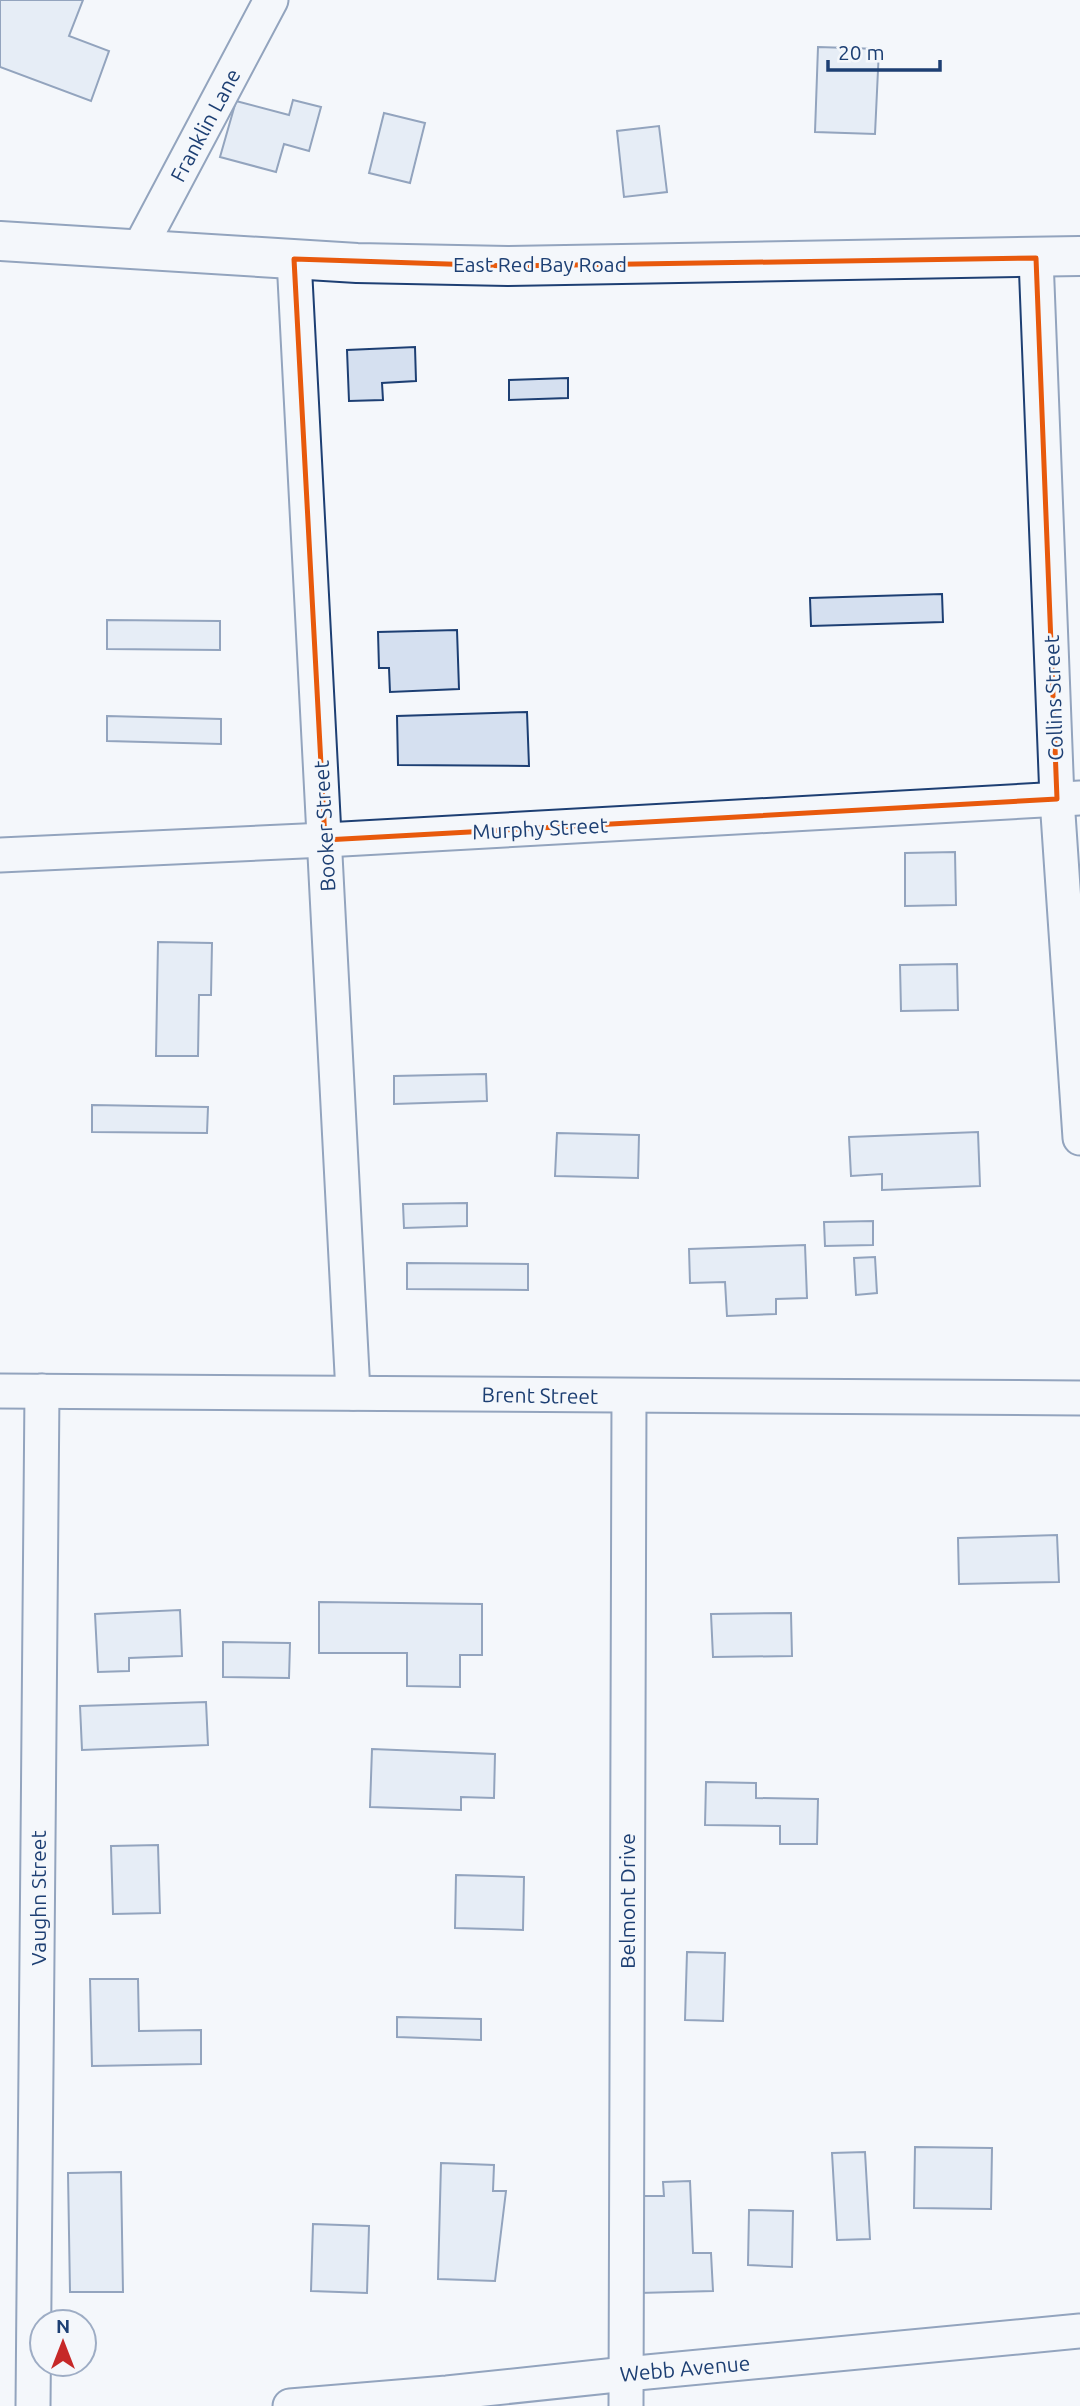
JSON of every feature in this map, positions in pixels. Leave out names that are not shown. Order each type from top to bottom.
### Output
[{"type":"street","name":"Franklin Lane","points":[[138,251],[271,0]]},
{"type":"street","name":"East Red Bay Road","points":[[0,241],[295,260],[508,266],[1080,256]]},
{"type":"street","name":"Collins Street","points":[[1036,258],[1068,799],[1080,1138]]},
{"type":"street","name":"Booker Street","points":[[295,260],[353,1393]]},
{"type":"street","name":"Murphy Street","points":[[0,855],[1068,799]]},
{"type":"street","name":"Brent Street","points":[[0,1391],[1080,1398]]},
{"type":"street","name":"Vaughn Street","points":[[33,2406],[42,1391]]},
{"type":"street","name":"Belmont Drive","points":[[626,2390],[629,1396]]},
{"type":"street","name":"Webb Avenue","points":[[290,2406],[447,2393],[626,2390],[1080,2331]]},
{"type":"highlighted area","points":[[1036,258],[1057,799],[325,840],[294,259],[508,266]]},
{"type":"building","points":[[0,0],[83,0],[69,36],[109,51],[91,101],[0,67]]},
{"type":"building","points":[[818,47],[879,49],[875,134],[815,132]]},
{"type":"building","points":[[293,100],[321,107],[309,151],[284,144],[276,172],[220,157],[236,101],[289,115]]},
{"type":"building","points":[[384,113],[425,123],[410,183],[369,173]]},
{"type":"building","points":[[659,126],[667,192],[624,197],[617,131]]},
{"type":"building","points":[[415,347],[416,381],[382,383],[383,400],[349,401],[347,350]]},
{"type":"building","points":[[568,378],[568,398],[509,400],[509,380]]},
{"type":"building","points":[[942,594],[943,622],[811,626],[810,598]]},
{"type":"building","points":[[107,620],[220,621],[220,650],[107,649]]},
{"type":"building","points":[[457,630],[459,689],[390,692],[389,668],[379,668],[378,632]]},
{"type":"building","points":[[527,712],[529,766],[398,765],[397,716]]},
{"type":"building","points":[[107,716],[221,719],[221,744],[107,741]]},
{"type":"building","points":[[955,852],[956,905],[905,906],[905,853]]},
{"type":"building","points":[[158,942],[212,943],[211,995],[199,995],[198,1056],[156,1056]]},
{"type":"building","points":[[957,964],[958,1010],[901,1011],[900,965]]},
{"type":"building","points":[[486,1074],[487,1101],[394,1104],[394,1076]]},
{"type":"building","points":[[92,1105],[208,1107],[207,1133],[92,1132]]},
{"type":"building","points":[[978,1132],[980,1186],[882,1190],[882,1174],[851,1176],[849,1137]]},
{"type":"building","points":[[557,1133],[639,1135],[638,1178],[555,1176]]},
{"type":"building","points":[[467,1203],[467,1226],[404,1228],[403,1204]]},
{"type":"building","points":[[873,1221],[873,1245],[825,1246],[824,1222]]},
{"type":"building","points":[[805,1245],[807,1298],[776,1299],[776,1314],[727,1316],[725,1282],[690,1283],[689,1249]]},
{"type":"building","points":[[875,1257],[877,1293],[856,1295],[854,1258]]},
{"type":"building","points":[[407,1263],[528,1264],[528,1290],[407,1289]]},
{"type":"building","points":[[1057,1535],[1059,1582],[959,1584],[958,1538]]},
{"type":"building","points":[[319,1602],[482,1604],[482,1655],[460,1655],[460,1687],[407,1686],[407,1653],[319,1653]]},
{"type":"building","points":[[180,1610],[182,1656],[129,1658],[129,1671],[98,1672],[95,1614]]},
{"type":"building","points":[[791,1613],[792,1656],[713,1657],[711,1614]]},
{"type":"building","points":[[223,1642],[290,1643],[289,1678],[223,1677]]},
{"type":"building","points":[[206,1702],[208,1745],[82,1750],[80,1706]]},
{"type":"building","points":[[372,1749],[495,1754],[494,1798],[461,1797],[461,1810],[370,1807]]},
{"type":"building","points":[[706,1782],[756,1783],[756,1798],[818,1799],[817,1844],[780,1844],[780,1826],[705,1825]]},
{"type":"building","points":[[158,1845],[160,1913],[113,1914],[111,1846]]},
{"type":"building","points":[[456,1875],[524,1877],[523,1930],[455,1928]]},
{"type":"building","points":[[687,1952],[725,1953],[723,2021],[685,2020]]},
{"type":"building","points":[[90,1979],[138,1979],[139,2031],[201,2030],[201,2064],[92,2066]]},
{"type":"building","points":[[397,2017],[481,2019],[481,2040],[397,2037]]},
{"type":"building","points":[[915,2147],[992,2148],[991,2209],[914,2208]]},
{"type":"building","points":[[865,2152],[870,2239],[837,2240],[832,2153]]},
{"type":"building","points":[[441,2163],[494,2165],[493,2191],[506,2191],[495,2281],[438,2279]]},
{"type":"building","points":[[121,2172],[123,2292],[70,2292],[68,2173]]},
{"type":"building","points":[[690,2181],[693,2253],[711,2253],[713,2291],[639,2293],[636,2196],[664,2196],[663,2182]]},
{"type":"building","points":[[749,2210],[793,2211],[792,2267],[748,2265]]},
{"type":"building","points":[[313,2224],[369,2226],[367,2293],[311,2291]]}]
